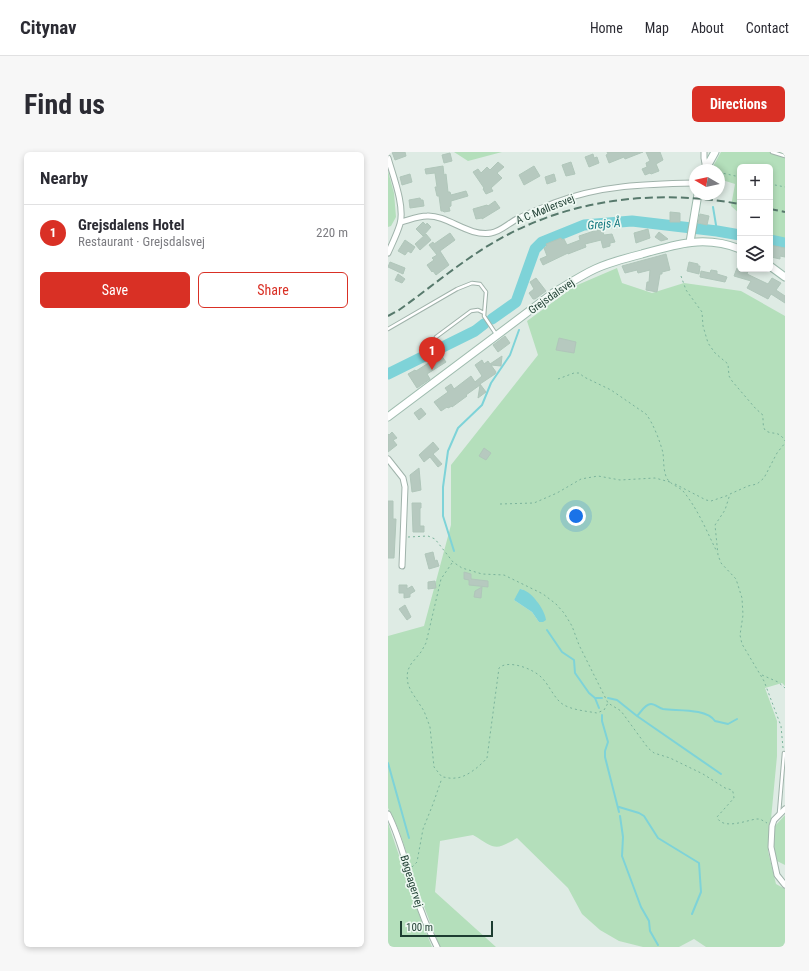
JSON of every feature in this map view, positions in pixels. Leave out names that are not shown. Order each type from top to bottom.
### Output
[{"type":"street","points":[[704,152],[705,164]]},
{"type":"street","points":[[708,164],[715,152]]},
{"type":"street","points":[[388,158],[400,203],[400,222],[388,253]]},
{"type":"street","name":"A C Møllersvej","points":[[400,222],[428,215],[440,218],[472,231],[485,234],[493,233],[516,219],[545,207],[591,192],[628,185],[689,184]]},
{"type":"street","points":[[690,242],[697,200]]},
{"type":"street","name":"Grejsdalsvej","points":[[388,417],[553,293],[596,268],[675,244],[704,241],[721,243],[737,248]]},
{"type":"street","points":[[773,268],[785,277]]},
{"type":"street","points":[[388,459],[403,478],[404,482],[404,537],[402,566]]},
{"type":"street","points":[[785,809],[774,820],[772,826],[771,847],[777,875],[785,885]]},
{"type":"street","name":"Bøgeagervej","points":[[388,814],[409,870],[422,913],[437,947]]},
{"type":"lane","points":[[772,152],[785,156]]},
{"type":"lane","points":[[388,329],[457,289],[472,283],[480,284],[486,292],[484,316],[497,335]]},
{"type":"lane","points":[[436,337],[471,311],[478,310],[484,313]]},
{"type":"lane","points":[[779,816],[784,753]]},
{"type":"path","points":[[725,174],[737,176]]},
{"type":"path","points":[[773,185],[785,187]]},
{"type":"path","points":[[681,276],[686,290],[702,312],[703,326],[708,342],[715,353],[728,364],[729,376],[732,381],[762,414],[764,429],[766,431],[777,432],[785,440]]},
{"type":"path","points":[[558,379],[579,372],[584,377],[611,390],[646,414],[650,419],[662,452],[668,480],[682,490],[689,500],[702,521],[721,563],[736,580],[742,598],[743,615],[740,635],[742,644],[761,675],[781,726],[784,753]]},
{"type":"path","points":[[500,504],[534,503],[557,493],[581,479],[598,476],[620,480],[655,478],[672,483],[711,501],[748,486],[757,484],[764,478],[777,453],[785,443]]},
{"type":"path","points":[[718,555],[715,525],[725,510],[730,494]]},
{"type":"path","points":[[404,537],[428,536],[435,539],[453,562],[462,568],[482,574],[504,575],[543,594],[556,604],[572,626],[579,645],[608,703],[621,711],[651,752],[670,758],[703,774],[725,788],[732,790],[734,798],[717,817],[723,823],[728,824],[760,819],[772,826]]},
{"type":"path","points":[[453,562],[442,579],[426,643],[411,664],[407,676],[411,691],[424,711],[430,727],[434,767],[442,777],[462,777],[482,764],[487,758],[499,668],[502,665],[508,664],[518,666],[538,674],[560,702],[566,706],[597,713],[604,710],[608,703]]},
{"type":"path","points":[[761,675],[778,682],[785,688]]},
{"type":"path","points":[[409,870],[417,862],[423,829],[434,804],[442,777]]},
{"type":"green space","points":[[454,152],[502,152],[468,161]]},
{"type":"green space","points":[[721,152],[785,152],[785,240],[773,238],[773,164],[737,164],[737,211],[731,206],[735,184],[725,181],[725,164],[714,164]]},
{"type":"green space","points":[[388,171],[394,193],[396,217],[391,226],[388,227]]},
{"type":"green space","points":[[617,268],[622,283],[652,293],[684,283],[741,291],[785,316],[785,686],[782,683],[765,688],[777,721],[777,756],[768,851],[776,884],[785,889],[785,947],[706,947],[694,939],[679,947],[643,947],[619,941],[600,930],[582,914],[568,888],[517,838],[504,845],[495,847],[473,835],[440,841],[435,892],[496,947],[440,947],[422,902],[399,832],[388,808],[388,636],[424,626],[451,525],[451,465],[538,355],[527,321],[575,286]],"holes":[[[522,589],[539,622],[532,612],[514,600]]]},
{"type":"green space","points":[[785,815],[785,865],[775,860],[774,845],[775,826]]},
{"type":"green space","points":[[388,823],[421,920],[432,947],[388,947]]},
{"type":"water","points":[[520,589],[529,593],[537,601],[546,620],[539,622],[532,612],[514,600]]},
{"type":"building","points":[[392,152],[405,152],[406,156],[395,160]]},
{"type":"building","points":[[607,152],[643,152],[609,163],[606,155],[608,154]]},
{"type":"building","points":[[646,152],[660,152],[663,160],[656,164],[659,171],[645,175],[642,169],[647,167],[646,163],[650,161]]},
{"type":"building","points":[[450,153],[452,161],[444,163],[442,155]]},
{"type":"building","points":[[593,154],[594,158],[597,157],[599,163],[589,167],[585,157]]},
{"type":"building","points":[[498,162],[504,167],[497,173],[502,178],[491,188],[493,191],[486,194],[483,189],[484,188],[473,172],[478,169],[481,173],[487,167],[490,170]]},
{"type":"building","points":[[571,162],[575,174],[566,176],[562,165]]},
{"type":"building","points":[[443,166],[444,175],[446,174],[448,192],[450,192],[451,195],[466,191],[468,196],[451,201],[451,206],[449,207],[450,211],[444,212],[441,211],[439,196],[437,196],[435,187],[437,187],[435,173],[426,174],[425,169]]},
{"type":"building","points":[[534,166],[540,176],[524,185],[519,175]]},
{"type":"building","points":[[410,174],[412,182],[402,185],[400,177]]},
{"type":"building","points":[[554,174],[556,181],[547,184],[545,177]]},
{"type":"building","points":[[420,198],[423,200],[424,206],[410,208],[409,200]]},
{"type":"building","points":[[495,201],[500,208],[482,219],[476,219],[473,209],[488,206]]},
{"type":"building","points":[[670,212],[680,213],[680,222],[670,222]]},
{"type":"building","points":[[700,214],[709,216],[707,225],[698,223]]},
{"type":"building","points":[[423,222],[426,225],[427,223],[431,227],[423,236],[416,229]]},
{"type":"building","points":[[648,229],[650,238],[636,243],[634,233]]},
{"type":"building","points":[[597,230],[602,230],[604,235],[612,234],[615,242],[610,243],[610,246],[603,248],[601,240],[585,244],[586,247],[568,253],[543,265],[540,259],[547,256],[544,248],[547,246],[546,244],[561,238],[562,240],[564,239],[567,245],[580,240],[579,236]]},
{"type":"building","points":[[659,232],[668,239],[661,241],[655,237]]},
{"type":"building","points":[[450,233],[455,240],[440,251],[449,265],[436,275],[427,265],[434,260],[432,258],[437,255],[429,245],[433,242],[434,244]]},
{"type":"building","points":[[426,234],[431,240],[420,250],[415,244]]},
{"type":"building","points":[[405,240],[415,247],[411,253],[408,251],[405,255],[398,251]]},
{"type":"building","points":[[773,246],[785,248],[785,257],[780,256],[780,259],[773,257]]},
{"type":"building","points":[[666,254],[670,270],[660,274],[657,292],[646,290],[647,282],[649,282],[650,270],[638,273],[637,270],[625,273],[622,266]]},
{"type":"building","points":[[390,262],[405,268],[403,274],[388,267]]},
{"type":"building","points":[[689,262],[700,266],[699,274],[687,271]]},
{"type":"building","points":[[737,268],[737,272],[748,272],[747,274],[768,284],[772,278],[781,283],[776,290],[785,296],[785,303],[771,294],[768,299],[747,288],[751,281],[734,276]]},
{"type":"building","points":[[711,270],[717,271],[717,274],[727,277],[725,282],[700,277],[701,271],[710,273]]},
{"type":"building","points":[[398,274],[405,279],[402,283],[395,280]]},
{"type":"building","points":[[536,278],[546,291],[533,299],[529,293],[534,289],[530,282]]},
{"type":"building","points":[[505,336],[510,343],[498,352],[493,345]]},
{"type":"building","points":[[559,338],[576,342],[574,353],[556,350]]},
{"type":"building","points":[[441,355],[446,362],[427,374],[430,379],[417,388],[408,374],[415,370],[416,371]]},
{"type":"building","points":[[502,356],[501,366],[491,365],[496,372],[495,374],[480,384],[486,392],[478,398],[480,385],[452,407],[447,407],[441,411],[434,402],[448,392],[445,388],[451,384],[454,389],[471,376],[475,382],[482,376],[475,365],[482,360],[484,364],[488,361],[490,364]]},
{"type":"building","points":[[421,408],[426,414],[419,420],[414,413]]},
{"type":"building","points":[[392,432],[397,438],[393,440],[397,445],[388,452],[388,434],[389,435]]},
{"type":"building","points":[[433,442],[439,449],[433,454],[442,464],[438,467],[430,457],[424,462],[419,455]]},
{"type":"building","points":[[484,448],[491,453],[486,460],[479,456]]},
{"type":"building","points":[[419,468],[421,490],[412,492],[410,475]]},
{"type":"building","points":[[388,501],[393,501],[393,519],[396,519],[394,558],[388,558]]},
{"type":"building","points":[[412,503],[421,503],[420,526],[424,526],[424,532],[413,532]]},
{"type":"building","points":[[433,552],[435,561],[437,560],[439,566],[429,569],[425,554]]},
{"type":"building","points":[[464,572],[471,574],[471,579],[488,581],[488,587],[469,585],[469,580],[464,579]]},
{"type":"building","points":[[435,581],[436,588],[428,589],[428,582]]},
{"type":"building","points":[[399,585],[407,585],[407,589],[412,586],[415,591],[410,594],[410,597],[404,598],[404,593],[399,593]]},
{"type":"building","points":[[482,587],[481,598],[474,597],[475,591]]},
{"type":"building","points":[[405,605],[411,617],[407,620],[399,609]]},
{"type":"waterway","points":[[713,207],[717,231]]},
{"type":"waterway","name":"Grejs Å","points":[[492,319],[516,302],[535,249],[542,242],[584,225],[632,221],[737,234]]},
{"type":"waterway","name":"Grejs Å","points":[[773,241],[785,243]]},
{"type":"waterway","name":"Grejs Å","points":[[388,374],[475,331],[484,324]]},
{"type":"waterway","points":[[454,551],[443,516],[443,487],[448,451],[458,428],[482,405],[491,383],[510,355],[519,330]]},
{"type":"waterway","points":[[547,630],[562,652],[574,660],[575,673],[589,693],[595,698],[599,708]]},
{"type":"waterway","points":[[596,698],[602,698]]},
{"type":"waterway","points":[[608,698],[617,700],[637,716],[645,707],[651,704],[663,709],[698,712],[711,717],[715,721],[728,724],[737,719]]},
{"type":"waterway","points":[[602,715],[602,721],[608,742],[605,757],[619,812]]},
{"type":"waterway","points":[[637,716],[721,774]]},
{"type":"waterway","points":[[388,763],[409,838]]},
{"type":"waterway","points":[[619,807],[644,816],[658,838],[699,863],[701,892],[692,914]]},
{"type":"waterway","points":[[620,816],[623,837],[622,856],[641,907],[649,921],[650,931],[658,945]]},
{"type":"railway","points":[[388,316],[399,310],[481,250],[509,234],[564,212],[622,200],[651,198],[681,198],[737,204]]},
{"type":"railway","points":[[773,210],[785,212]]},
{"type":"place","name":"Grejsdalens Hotel","points":[[432,370]]}]
